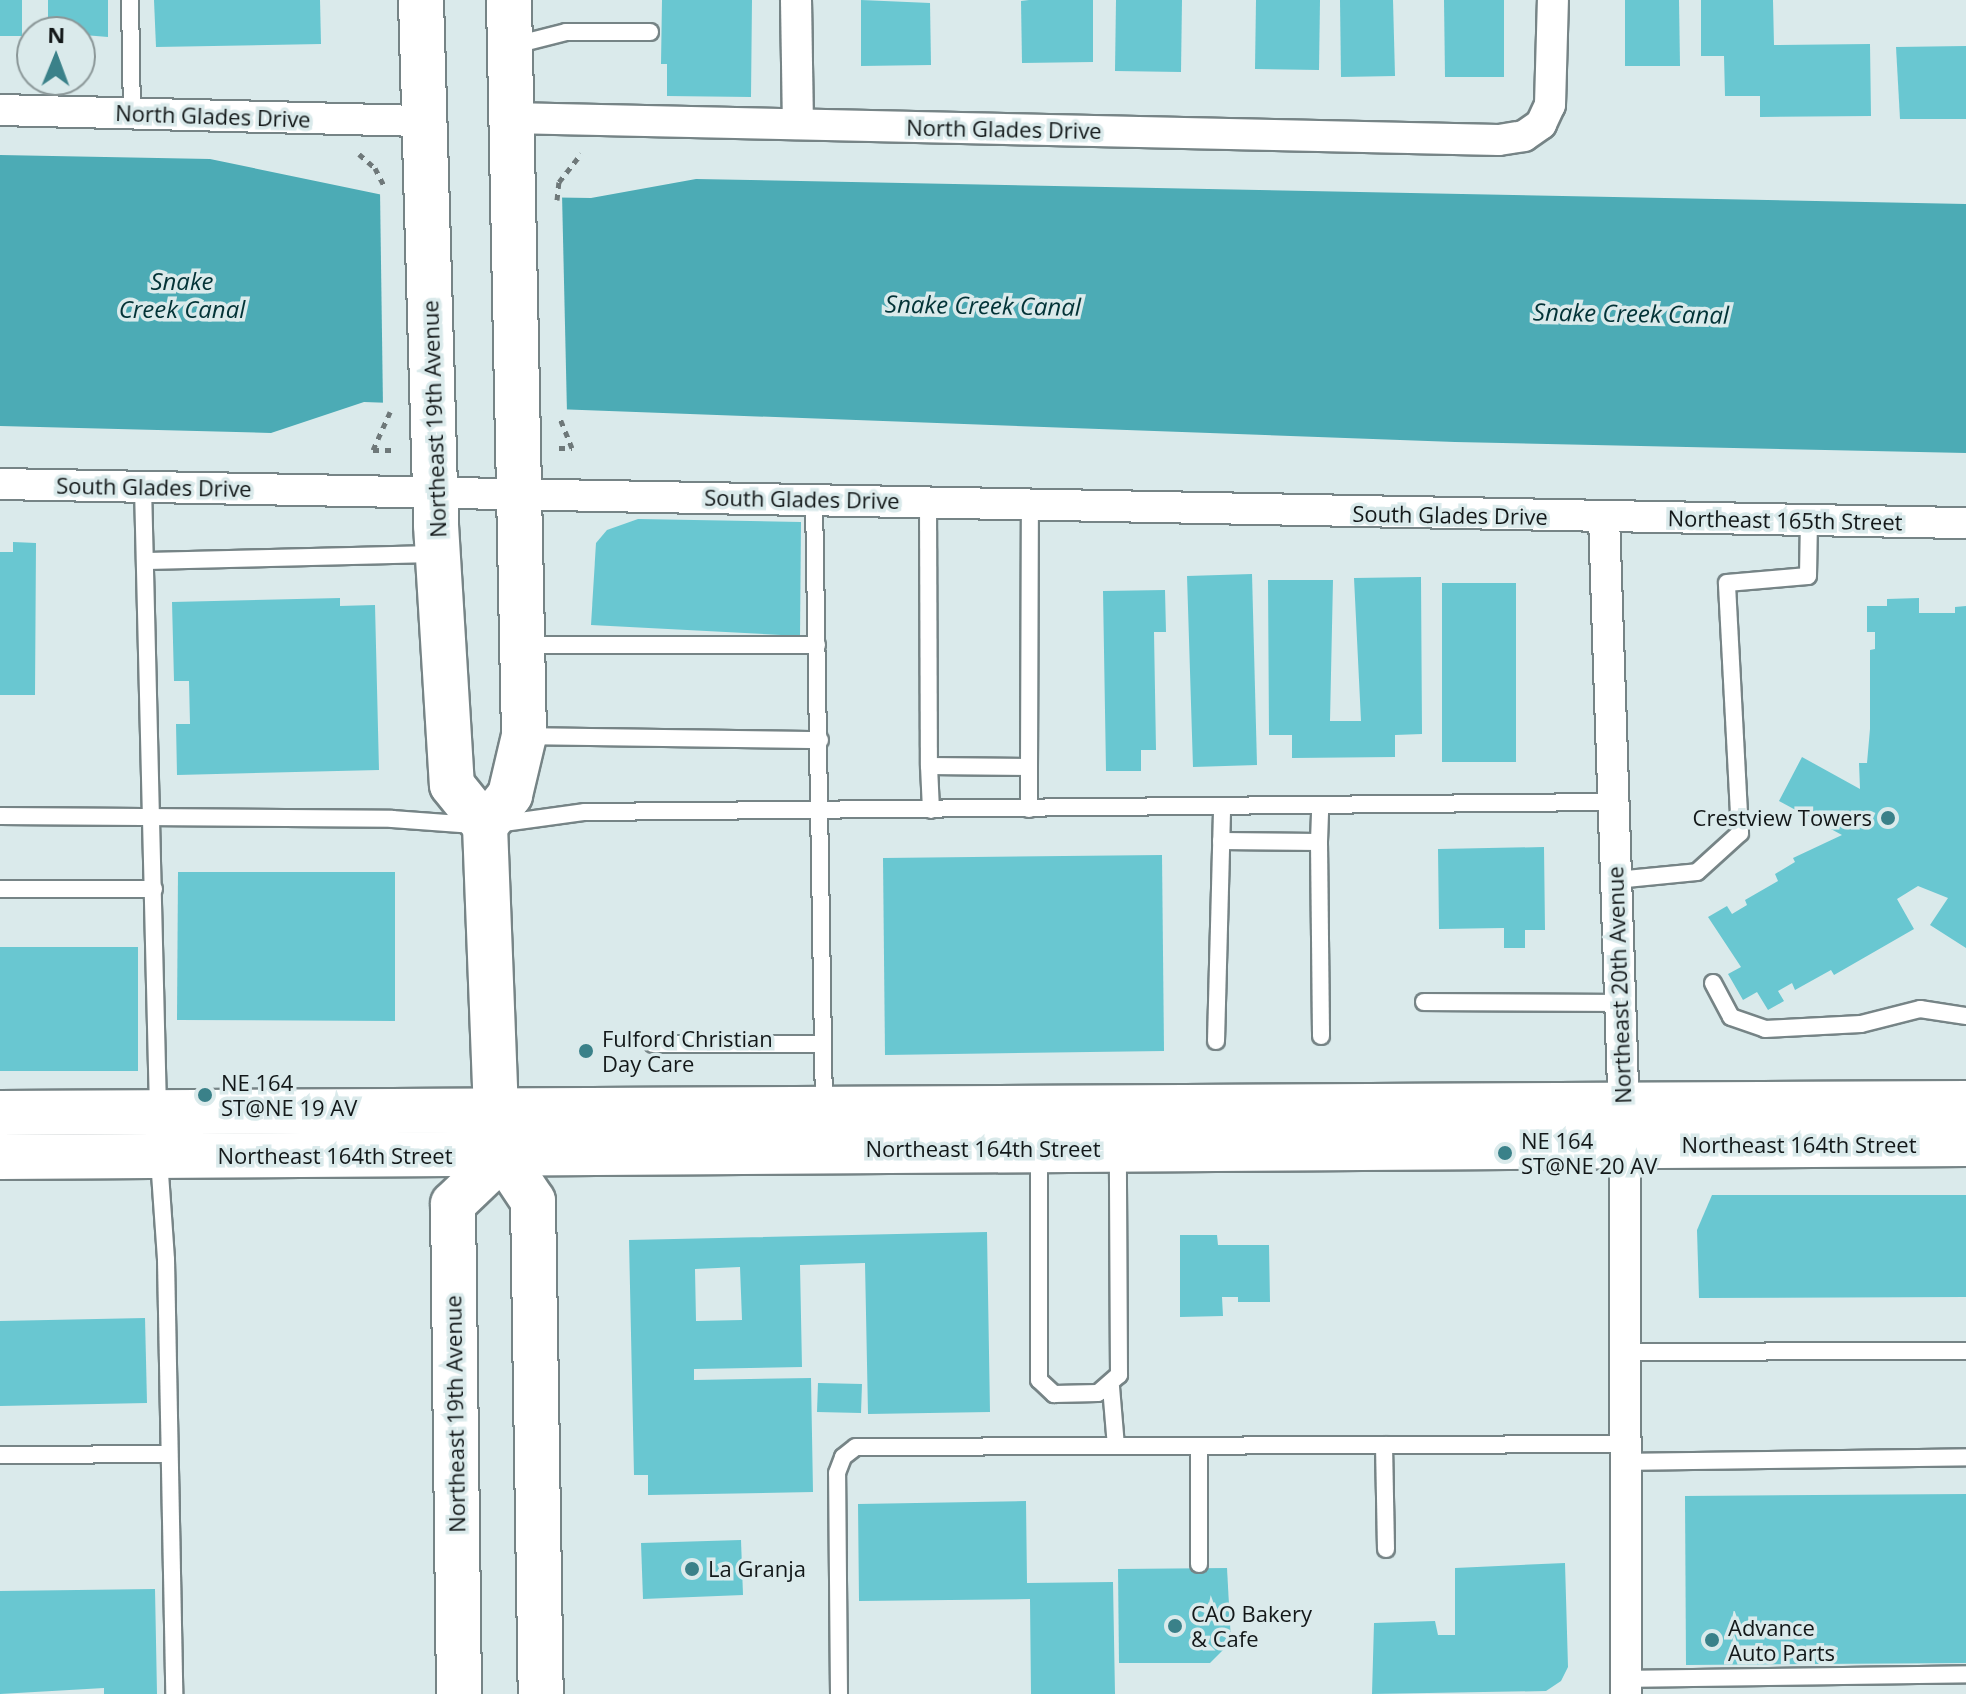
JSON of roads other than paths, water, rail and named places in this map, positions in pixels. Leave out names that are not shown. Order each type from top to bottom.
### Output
[{"type":"street","name":"Northeast 19th Avenue","points":[[421,0],[435,493],[452,785],[485,826]]},
{"type":"street","points":[[509,0],[512,190],[538,415],[519,494],[524,736],[510,795],[485,826],[496,1109],[503,1156],[533,1201],[541,1694]]},
{"type":"street","points":[[796,0],[798,124]]},
{"type":"street","name":"North Glades Drive","points":[[510,118],[1499,140],[1533,130],[1550,105],[1553,0]]},
{"type":"street","name":"North Glades Drive","points":[[0,110],[426,121]]},
{"type":"street","name":"South Glades Drive","points":[[0,484],[1604,517]]},
{"type":"street","name":"Northeast 165th Street","points":[[1604,517],[1966,523]]},
{"type":"street","name":"Northeast 20th Avenue","points":[[1604,517],[1624,1127],[1626,1687]]},
{"type":"street","name":"Northeast 164th Street","points":[[0,1157],[503,1156],[1118,1148],[1624,1127],[1966,1103]]},
{"type":"street","points":[[824,1108],[824,1151]]},
{"type":"street","name":"Northeast 164th Street","points":[[0,1113],[824,1108],[1624,1127],[1966,1144]]},
{"type":"street","name":"Northeast 19th Avenue","points":[[459,1694],[453,1204],[503,1156]]},
{"type":"lane","points":[[130,0],[132,114]]},
{"type":"lane","points":[[510,46],[566,32],[650,32]]},
{"type":"lane","points":[[143,487],[159,1113]]},
{"type":"lane","points":[[814,499],[824,1108]]},
{"type":"lane","points":[[928,502],[931,810]]},
{"type":"lane","points":[[1029,809],[1030,504]]},
{"type":"lane","points":[[1616,880],[1697,872],[1740,833],[1727,583],[1808,576],[1809,519]]},
{"type":"lane","points":[[145,561],[438,554]]},
{"type":"lane","points":[[522,645],[817,645]]},
{"type":"lane","points":[[524,736],[820,740]]},
{"type":"lane","points":[[929,766],[1029,767]]},
{"type":"lane","points":[[0,816],[152,815],[485,826],[585,812],[1614,802]]},
{"type":"lane","points":[[1320,806],[1321,1036]]},
{"type":"lane","points":[[1216,1041],[1222,807]]},
{"type":"lane","points":[[1221,841],[1319,842]]},
{"type":"lane","points":[[0,889],[154,889]]},
{"type":"lane","points":[[1713,983],[1731,1017],[1765,1029],[1861,1024],[1920,1009],[1966,1016]]},
{"type":"lane","points":[[1424,1002],[1620,1003]]},
{"type":"lane","points":[[653,1044],[823,1044]]},
{"type":"lane","points":[[1039,1149],[1039,1380],[1054,1394],[1098,1393],[1111,1387],[1119,1375],[1118,1148]]},
{"type":"lane","points":[[159,1158],[174,1694]]},
{"type":"lane","points":[[1626,1352],[1966,1351]]},
{"type":"lane","points":[[1111,1387],[1116,1446]]},
{"type":"lane","points":[[1384,1445],[1386,1549]]},
{"type":"lane","points":[[839,1694],[837,1473],[843,1457],[856,1447],[1384,1445],[1626,1453],[1966,1457]]},
{"type":"lane","points":[[1199,1446],[1199,1564]]},
{"type":"lane","points":[[0,1455],[169,1454]]},
{"type":"lane","points":[[1626,1687],[1966,1674]]},
{"type":"water","name":"Snake Creek Canal","points":[[0,155],[210,159],[383,195],[591,198],[696,179],[1966,204],[1966,453],[1455,442],[364,402],[271,433],[0,426]]},
{"type":"place","name":"Crestview Towers","points":[[1888,818]]},
{"type":"place","name":"Fulford Christian Day Care","points":[[586,1051]]},
{"type":"place","name":"NE 164 ST@NE 19 AV","points":[[205,1095]]},
{"type":"place","name":"NE 164 ST@NE 20 AV","points":[[1505,1153]]},
{"type":"place","name":"La Granja","points":[[692,1569]]},
{"type":"place","name":"CAO Bakery & Cafe","points":[[1175,1626]]},
{"type":"place","name":"Advance Auto Parts","points":[[1712,1640]]}]
